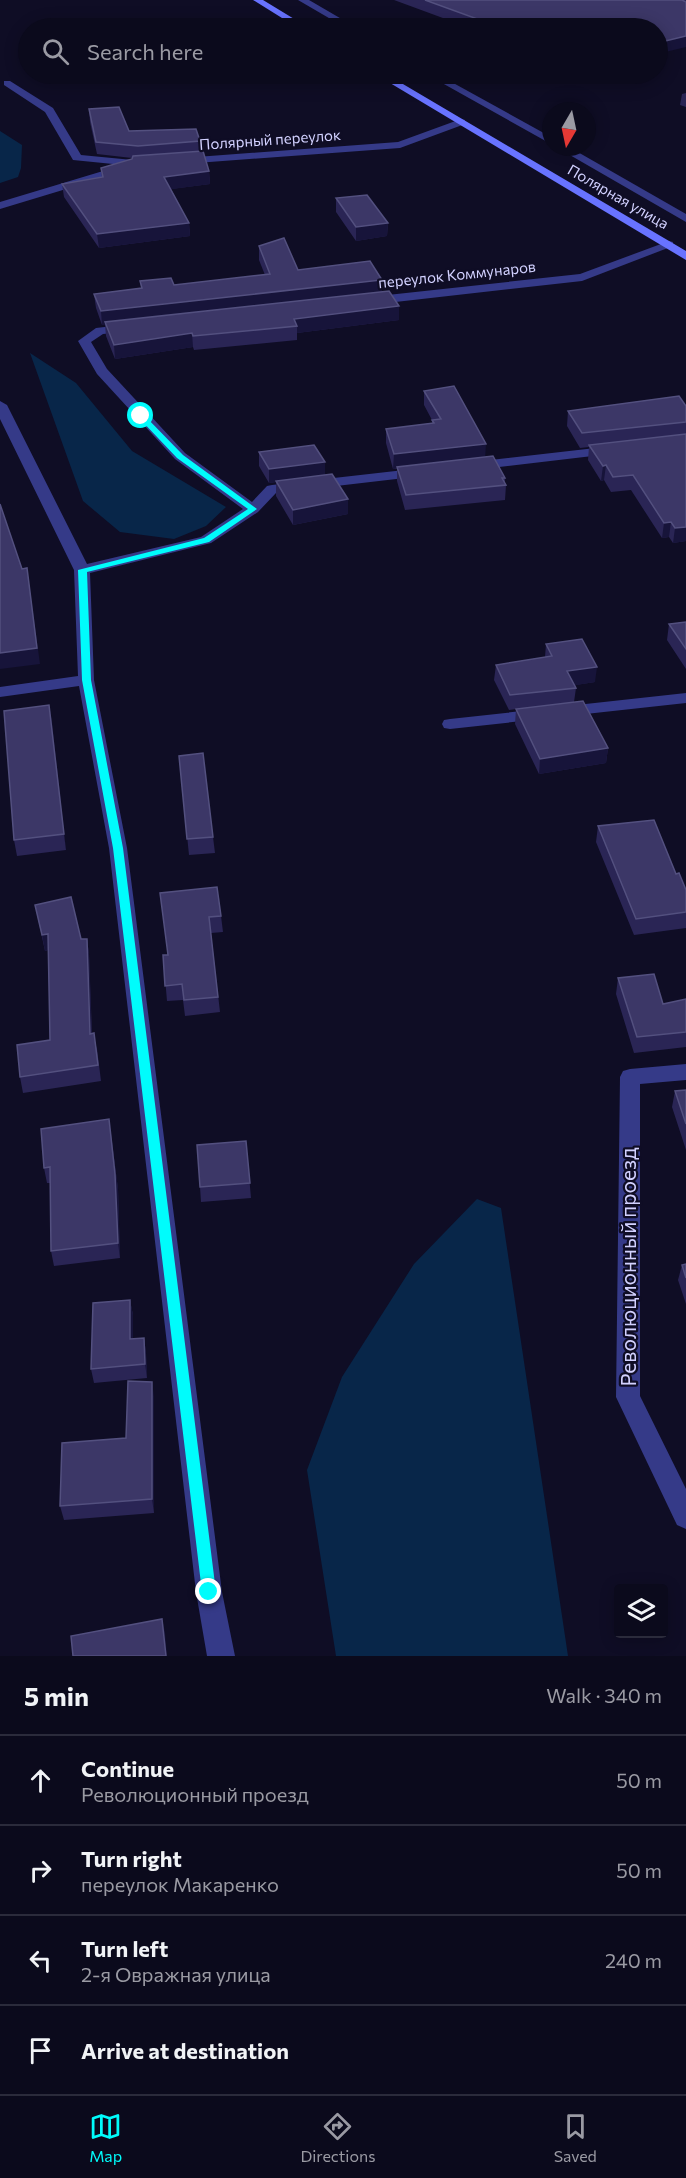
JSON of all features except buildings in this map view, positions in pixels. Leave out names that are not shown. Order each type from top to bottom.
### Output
[{"type":"street","points":[[256,0],[287,18]]},
{"type":"street","points":[[302,0],[334,18]]},
{"type":"street","points":[[0,206],[145,164],[77,159],[48,110],[6,83]]},
{"type":"street","name":"Полярная улица","points":[[397,84],[686,256]]},
{"type":"street","points":[[449,84],[542,136]]},
{"type":"street","name":"Полярный переулок","points":[[174,162],[400,145],[461,122]]},
{"type":"street","name":"Полярная улица","points":[[577,156],[686,219]]},
{"type":"street","points":[[673,210],[686,209]]},
{"type":"street","name":"переулок Коммунаров","points":[[358,302],[582,277],[669,244]]},
{"type":"street","points":[[147,326],[100,331],[84,341],[102,371],[180,456],[253,509]]},
{"type":"street","points":[[0,405],[82,570],[86,680],[118,848],[207,1580],[221,1656]]},
{"type":"street","points":[[461,467],[627,448]]},
{"type":"street","points":[[82,570],[206,540],[253,509],[272,489],[438,470]]},
{"type":"street","points":[[0,692],[86,680]]},
{"type":"street","points":[[450,724],[686,698]]},
{"type":"street","name":"Революционный проезд","points":[[686,1072],[630,1077],[628,1397],[686,1516]]},
{"type":"water","points":[[0,131],[22,145],[21,168],[18,177],[0,183]]},
{"type":"water","points":[[30,353],[76,383],[132,451],[226,507],[206,526],[174,539],[120,532],[83,501]]},
{"type":"water","points":[[477,1199],[501,1208],[568,1656],[336,1656],[307,1470],[342,1377],[414,1264]]},
{"type":"route","points":[[141,416],[180,456],[253,509],[206,540],[82,570],[86,680],[118,848],[209,1592]]}]
